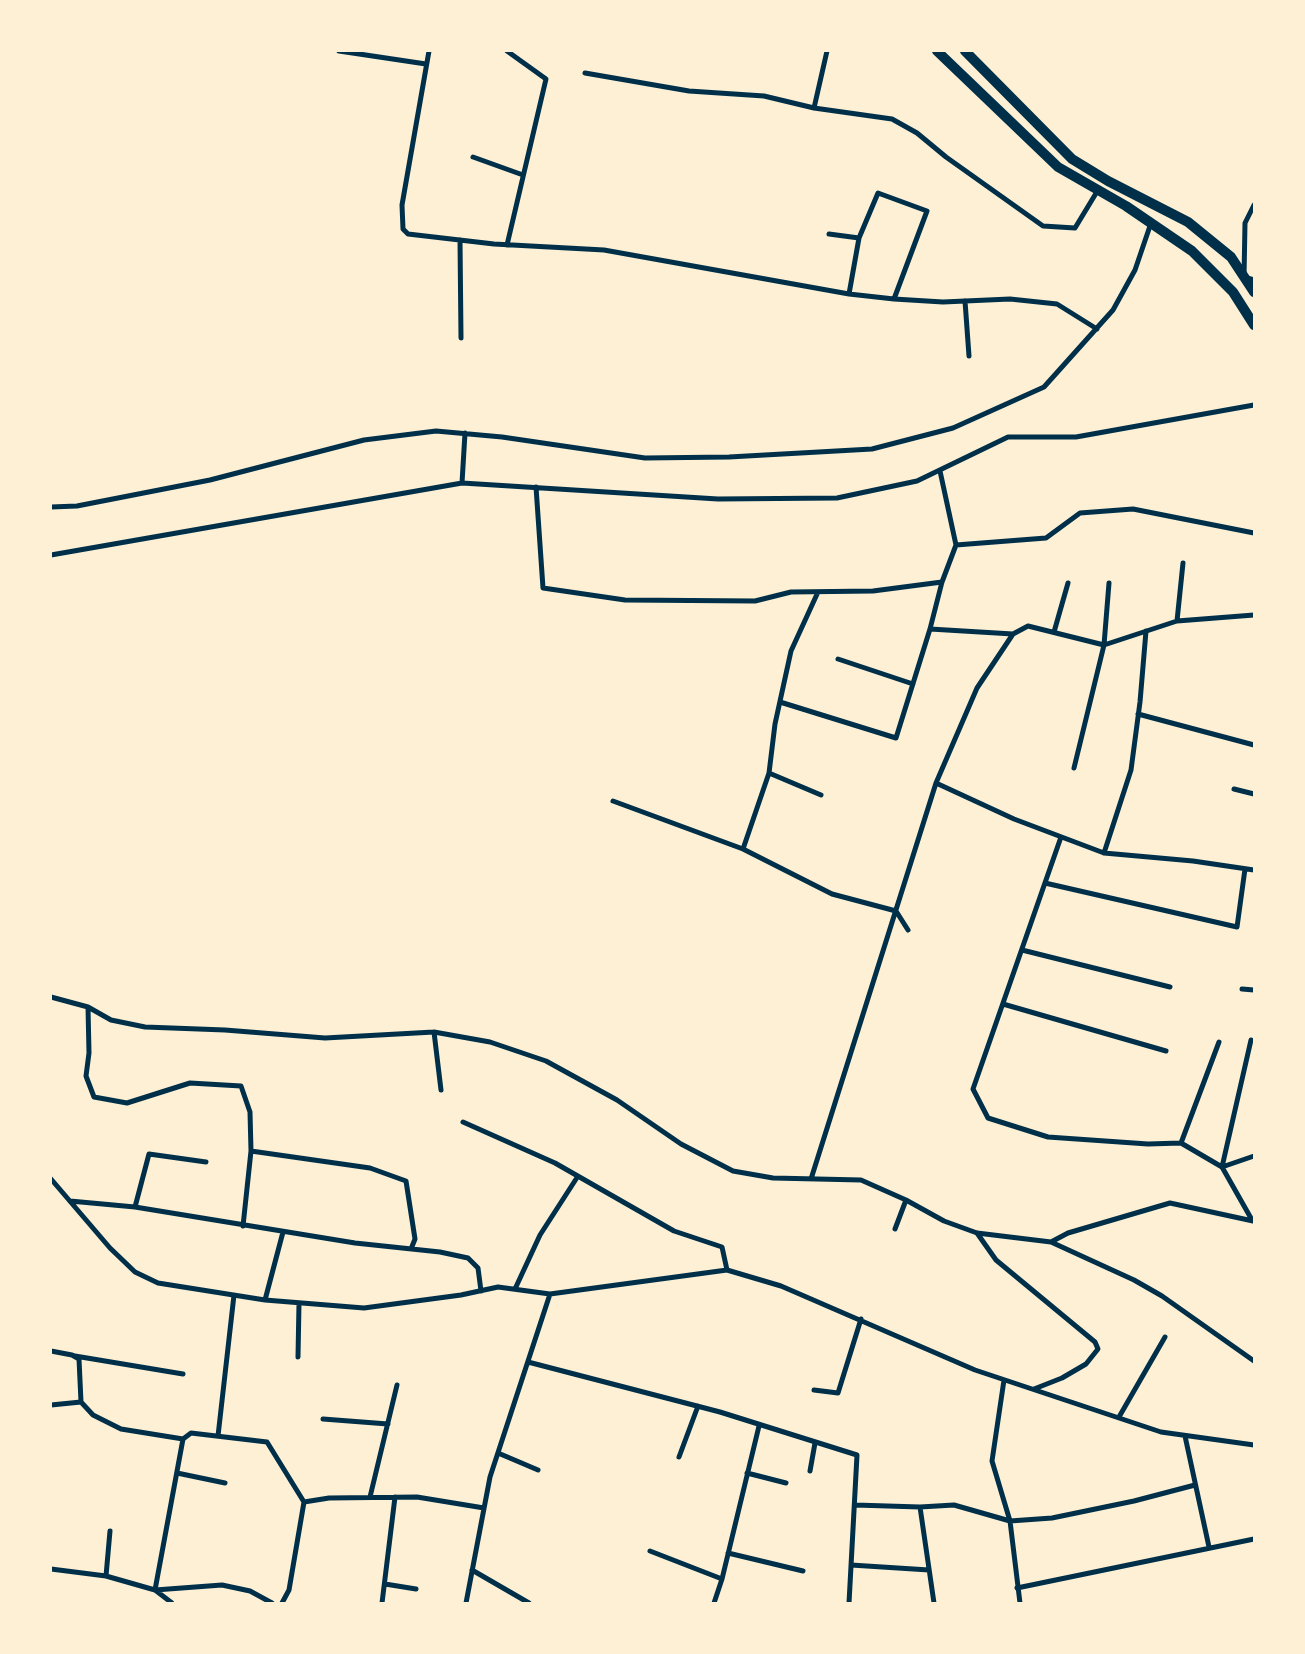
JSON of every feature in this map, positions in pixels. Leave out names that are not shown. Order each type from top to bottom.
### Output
[{"type":"main road","points":[[937,51],[1058,167],[1098,190],[1192,250],[1233,292],[1254,324]]},
{"type":"main road","points":[[965,51],[1072,159],[1108,181],[1188,222],[1231,257],[1249,278],[1254,292]]},
{"type":"street","points":[[339,51],[426,64]]},
{"type":"street","points":[[429,51],[402,206],[403,229],[408,234],[507,245],[604,250],[849,294],[894,299],[965,301],[1010,299],[1057,304],[1097,329]]},
{"type":"street","points":[[507,51],[546,79],[507,245]]},
{"type":"street","points":[[814,108],[827,51]]},
{"type":"street","points":[[585,73],[688,91],[764,96],[814,108],[892,119],[917,133],[946,157],[1043,226],[1075,228],[1098,190]]},
{"type":"street","points":[[473,157],[523,175]]},
{"type":"street","points":[[849,294],[858,238],[878,193],[927,211],[894,299]]},
{"type":"street","points":[[1249,278],[1244,223],[1254,204]]},
{"type":"street","points":[[51,507],[78,506],[210,480],[364,440],[436,431],[502,437],[645,458],[729,457],[872,449],[953,428],[1044,387],[1114,310],[1135,270],[1151,223]]},
{"type":"street","points":[[829,234],[858,238]]},
{"type":"street","points":[[460,240],[461,338]]},
{"type":"street","points":[[965,301],[969,356]]},
{"type":"street","points":[[51,555],[462,483],[718,499],[836,498],[917,481],[1008,437],[1076,437],[1254,405]]},
{"type":"street","points":[[462,483],[465,434]]},
{"type":"street","points":[[780,702],[896,738],[930,629],[942,582],[956,545],[940,471]]},
{"type":"street","points":[[536,487],[543,588],[625,600],[755,601],[791,592],[873,591],[942,582]]},
{"type":"street","points":[[956,545],[1046,538],[1080,512],[1133,509],[1254,533]]},
{"type":"street","points":[[1177,621],[1183,563]]},
{"type":"street","points":[[1054,632],[1068,583]]},
{"type":"street","points":[[1074,768],[1104,645],[1109,583]]},
{"type":"street","points":[[742,849],[769,773],[790,651],[818,592]]},
{"type":"street","points":[[811,1179],[936,783],[977,688],[1013,634],[1028,626],[1104,645],[1177,621],[1254,615]]},
{"type":"street","points":[[930,629],[1013,634]]},
{"type":"street","points":[[1104,853],[1131,770],[1146,631]]},
{"type":"street","points":[[838,659],[913,684]]},
{"type":"street","points":[[1138,714],[1254,745]]},
{"type":"street","points":[[769,773],[821,795]]},
{"type":"street","points":[[936,783],[1014,819],[1104,853],[1193,861],[1254,870]]},
{"type":"street","points":[[1234,789],[1254,794]]},
{"type":"street","points":[[613,801],[742,849],[832,894],[896,911],[908,930]]},
{"type":"street","points":[[1061,837],[973,1089],[988,1118],[1048,1137],[1148,1144],[1181,1143],[1222,1167],[1253,1221]]},
{"type":"street","points":[[1045,883],[1238,927],[1245,869]]},
{"type":"street","points":[[1022,950],[1170,986]]},
{"type":"street","points":[[1242,989],[1254,990]]},
{"type":"street","points":[[51,997],[88,1007],[111,1020],[145,1027],[326,1038],[434,1032],[490,1042],[546,1061],[616,1100],[681,1144],[733,1171],[772,1178],[861,1180],[906,1200],[944,1221],[977,1233],[1051,1242],[1134,1280],[1162,1296],[1254,1362]]},
{"type":"street","points":[[1003,1004],[1166,1051]]},
{"type":"street","points":[[88,1007],[89,1053],[86,1076],[94,1097],[127,1103],[190,1083],[241,1086],[250,1112],[251,1151],[243,1226]]},
{"type":"street","points":[[434,1032],[441,1090]]},
{"type":"street","points":[[1222,1167],[1251,1040]]},
{"type":"street","points":[[1181,1143],[1219,1042]]},
{"type":"street","points":[[464,1122],[555,1163],[674,1231],[722,1246],[727,1270]]},
{"type":"street","points":[[251,1151],[370,1168],[406,1181],[415,1239],[411,1249]]},
{"type":"street","points":[[136,1207],[149,1154],[206,1162]]},
{"type":"street","points":[[1222,1167],[1254,1156]]},
{"type":"street","points":[[515,1289],[540,1235],[578,1176]]},
{"type":"street","points":[[51,1179],[110,1248],[135,1272],[158,1283],[265,1300],[364,1308],[498,1287],[550,1294],[727,1270],[781,1286],[861,1319],[975,1370],[1004,1380],[1161,1432],[1254,1445]]},
{"type":"street","points":[[895,1229],[906,1200]]},
{"type":"street","points":[[70,1201],[136,1207],[243,1226],[468,1258],[478,1268],[481,1291]]},
{"type":"street","points":[[1051,1242],[1068,1232],[1170,1204],[1253,1221]]},
{"type":"street","points":[[265,1300],[283,1232]]},
{"type":"street","points":[[977,1233],[996,1260],[1095,1342],[1098,1349],[1086,1364],[1062,1378],[1034,1389]]},
{"type":"street","points":[[466,1603],[484,1508],[498,1453],[550,1294]]},
{"type":"street","points":[[218,1436],[234,1295]]},
{"type":"street","points":[[298,1357],[299,1303]]},
{"type":"street","points":[[814,1390],[838,1393],[861,1319]]},
{"type":"street","points":[[1120,1417],[1165,1337]]},
{"type":"street","points":[[51,1351],[183,1374]]},
{"type":"street","points":[[72,1355],[79,1359],[81,1402],[93,1415],[121,1429],[183,1439]]},
{"type":"street","points":[[528,1362],[698,1406],[857,1455],[849,1603]]},
{"type":"street","points":[[1004,1380],[992,1461],[1010,1521],[1020,1603]]},
{"type":"street","points":[[370,1497],[397,1385]]},
{"type":"street","points":[[51,1405],[81,1402]]},
{"type":"street","points":[[679,1457],[698,1406]]},
{"type":"street","points":[[323,1418],[388,1424]]},
{"type":"street","points":[[714,1603],[722,1579],[759,1426]]},
{"type":"street","points":[[155,1590],[183,1439],[191,1433],[267,1442],[304,1502],[289,1590],[282,1603]]},
{"type":"street","points":[[1185,1436],[1209,1547]]},
{"type":"street","points":[[810,1472],[815,1442]]},
{"type":"street","points":[[498,1453],[538,1470]]},
{"type":"street","points":[[177,1473],[225,1483]]},
{"type":"street","points":[[747,1473],[786,1483]]},
{"type":"street","points":[[855,1505],[920,1507],[954,1505],[1010,1521],[1070,1514],[1134,1501],[1195,1484]]},
{"type":"street","points":[[382,1603],[396,1497]]},
{"type":"street","points":[[304,1502],[329,1498],[417,1497],[484,1508]]},
{"type":"street","points":[[920,1507],[934,1603]]},
{"type":"street","points":[[106,1576],[110,1531]]},
{"type":"street","points":[[1017,1588],[1254,1539]]},
{"type":"street","points":[[650,1551],[722,1579]]},
{"type":"street","points":[[728,1554],[803,1570]]},
{"type":"street","points":[[852,1565],[929,1570]]},
{"type":"street","points":[[51,1569],[106,1576],[155,1590],[222,1585],[250,1591],[272,1603]]},
{"type":"street","points":[[472,1570],[529,1603]]},
{"type":"street","points":[[385,1584],[416,1589]]},
{"type":"street","points":[[155,1590],[172,1603]]}]
